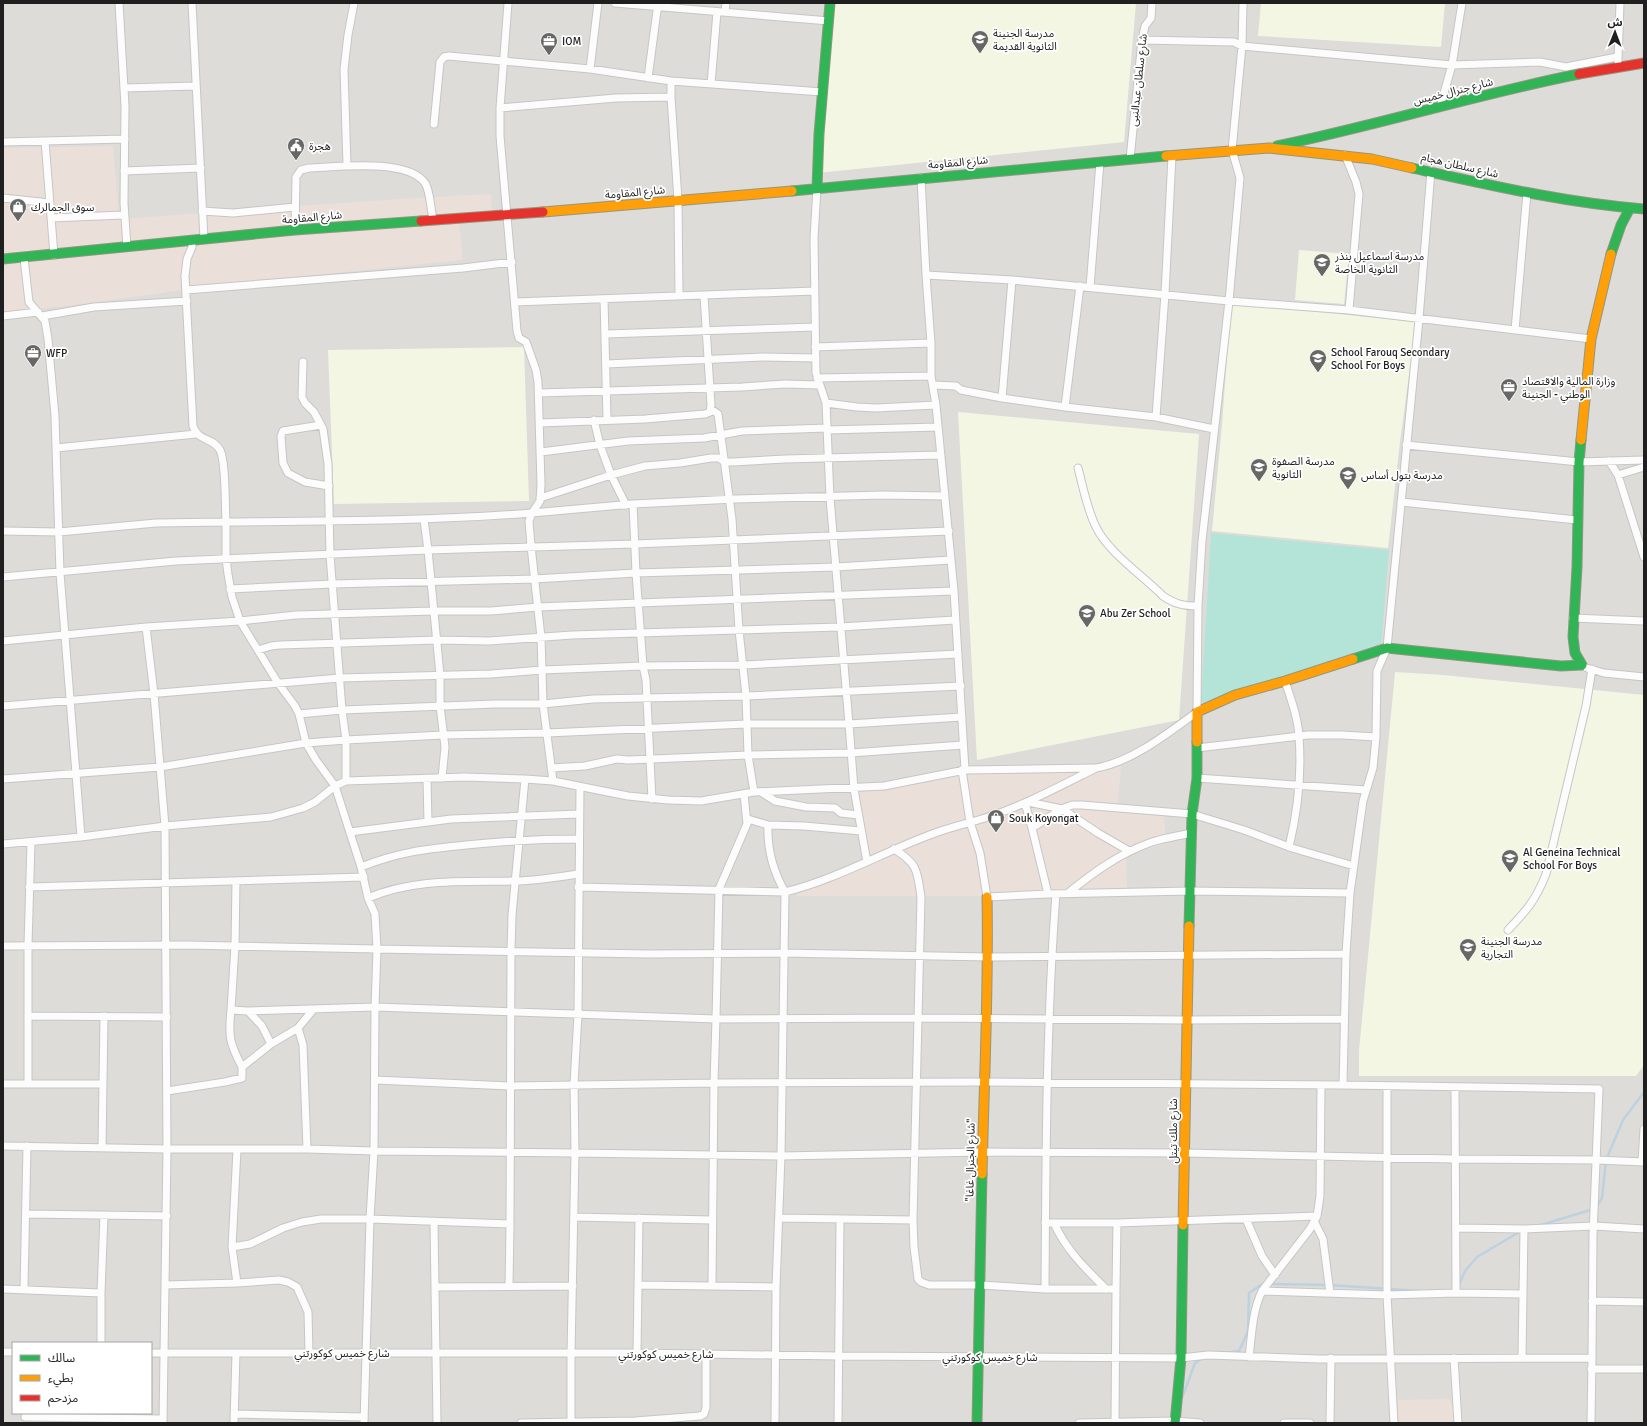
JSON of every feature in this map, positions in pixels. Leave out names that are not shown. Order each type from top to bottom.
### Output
[{"type":"main road","points":[[817,188],[822,92],[830,3]]},
{"type":"main road","name":"شارع جنرال خميس","points":[[1269,148],[1315,139],[1564,77],[1644,63]]},
{"type":"main road","name":"شارع المقاومة","points":[[3,259],[295,230],[433,219],[508,215],[1232,150],[1269,148]]},
{"type":"main road","name":"شارع سلطان هجام","points":[[1269,148],[1372,158],[1527,192],[1602,206],[1644,209]]},
{"type":"main road","points":[[1197,712],[1235,695],[1286,681],[1386,648],[1561,666],[1582,665],[1575,653],[1573,618],[1577,567],[1579,462],[1591,339],[1608,263],[1621,225],[1630,208]]},
{"type":"main road","name":"شارع ملك تيتل","points":[[1175,1422],[1181,1358],[1186,1020],[1191,833],[1197,778],[1197,712]]},
{"type":"main road","name":"\"شارع الجنرال غاغا\"","points":[[977,1423],[983,1152],[983,1082],[988,957],[987,897]]},
{"type":"street","points":[[119,3],[124,88],[124,215],[127,247]]},
{"type":"street","points":[[192,3],[204,239]]},
{"type":"street","points":[[347,166],[344,69],[346,46],[354,3]]},
{"type":"street","points":[[508,3],[500,108],[502,164],[508,215],[517,331],[519,338],[526,342],[532,358],[536,370],[539,393],[541,452],[540,498],[538,506],[532,513],[529,521],[530,546],[541,637],[543,704],[553,781]]},
{"type":"street","points":[[590,69],[598,3]]},
{"type":"street","points":[[615,3],[658,5],[717,12],[829,21]]},
{"type":"street","points":[[725,12],[726,3]]},
{"type":"street","name":"شارع سلطان عبدالنبى","points":[[1130,159],[1142,40],[1145,26],[1150,18],[1152,3]]},
{"type":"street","points":[[3,844],[82,837],[165,826],[271,816],[293,812],[315,802],[335,786],[346,781],[488,777],[526,779],[553,781],[615,794],[701,801],[757,792],[854,789],[902,783],[963,770],[1096,768],[1107,766],[1155,742],[1197,712],[1198,606],[1202,541],[1229,301],[1240,178],[1232,150],[1242,46],[1242,3]]},
{"type":"street","points":[[1440,107],[1452,65],[1462,3]]},
{"type":"street","points":[[1618,67],[1617,57],[1620,3]]},
{"type":"street","points":[[648,78],[658,5]]},
{"type":"street","points":[[711,84],[717,12]]},
{"type":"street","points":[[1142,40],[1234,42],[1242,46],[1452,65],[1540,62],[1566,67],[1617,57]]},
{"type":"street","points":[[434,124],[440,62],[444,57],[449,56],[590,69],[671,81],[822,92]]},
{"type":"street","points":[[671,81],[678,200],[679,296]]},
{"type":"street","points":[[124,88],[196,86]]},
{"type":"street","points":[[500,108],[616,98],[671,97]]},
{"type":"street","points":[[3,142],[125,139]]},
{"type":"street","points":[[45,141],[54,255]]},
{"type":"street","points":[[1344,155],[1356,182],[1359,194],[1349,310]]},
{"type":"street","points":[[1156,417],[1165,294],[1172,156]]},
{"type":"street","points":[[1090,287],[1100,162]]},
{"type":"street","points":[[295,230],[296,177],[301,170],[309,168],[375,166],[408,171],[420,178],[426,185],[433,219]]},
{"type":"street","points":[[124,171],[201,168]]},
{"type":"street","points":[[1343,1085],[1346,954],[1350,894],[1363,801],[1373,768],[1376,737],[1377,671],[1386,648],[1419,319],[1431,171]]},
{"type":"street","points":[[921,178],[931,343],[931,376],[936,405],[954,591],[962,717],[963,770],[970,822],[980,853],[987,897],[1068,893],[1190,891],[1350,894]]},
{"type":"street","points":[[817,188],[814,238],[815,347],[818,382],[826,403],[830,498],[854,789],[867,862]]},
{"type":"street","points":[[1515,330],[1527,192]]},
{"type":"street","points":[[3,198],[50,203]]},
{"type":"street","points":[[202,211],[234,213],[295,207]]},
{"type":"street","points":[[51,218],[124,215]]},
{"type":"street","points":[[192,240],[186,267],[186,290],[192,426],[196,434]]},
{"type":"street","points":[[24,258],[28,299],[30,304],[40,314],[46,326],[48,338],[56,448],[60,573],[82,837]]},
{"type":"street","points":[[186,290],[463,268],[512,262]]},
{"type":"street","points":[[926,275],[1012,280],[1229,301],[1349,310],[1591,339]]},
{"type":"street","points":[[1002,398],[1012,280]]},
{"type":"street","points":[[1065,407],[1080,286]]},
{"type":"street","points":[[515,302],[814,291]]},
{"type":"street","points":[[540,423],[607,419],[645,419],[705,414],[710,412],[709,358],[704,296]]},
{"type":"street","points":[[604,299],[607,419]]},
{"type":"street","points":[[3,316],[40,314],[94,307],[187,301]]},
{"type":"street","points":[[606,334],[815,327]]},
{"type":"street","points":[[815,347],[931,343]]},
{"type":"street","points":[[606,364],[709,358],[816,358]]},
{"type":"street","points":[[303,362],[303,400],[314,412],[321,425],[324,436],[329,486],[330,510],[328,521],[332,584],[342,710],[346,740],[346,781]]},
{"type":"street","points":[[539,393],[710,388],[931,376]]},
{"type":"street","points":[[933,385],[956,386],[961,390],[1002,398],[1065,407],[1156,417],[1214,429]]},
{"type":"street","points":[[826,403],[876,408],[936,405]]},
{"type":"street","points":[[711,409],[718,414],[725,462],[734,539],[737,599],[746,696],[748,755],[757,792]]},
{"type":"street","points":[[594,420],[600,445],[611,474],[629,505],[635,544],[643,666],[646,680],[652,798]]},
{"type":"street","points":[[321,425],[283,431],[281,436],[283,463],[288,473],[299,480],[329,486]]},
{"type":"street","points":[[541,452],[628,440],[704,438],[749,430],[938,427]]},
{"type":"street","points":[[56,448],[196,434],[216,444],[220,450],[224,463],[226,559],[230,589],[240,621],[299,714],[306,743],[316,760],[335,786],[364,877],[368,898],[375,914],[377,949],[374,1151],[370,1219],[364,1420],[306,1420],[234,1414]]},
{"type":"street","points":[[1406,445],[1579,462],[1644,460]]},
{"type":"street","points":[[540,498],[611,474],[645,466],[680,463],[711,458],[719,458],[725,462],[941,455]]},
{"type":"street","points":[[1609,461],[1618,475],[1644,557]]},
{"type":"street","points":[[1618,475],[1644,467]]},
{"type":"street","points":[[1078,468],[1090,515],[1096,529],[1106,543],[1163,596],[1184,606],[1198,606]]},
{"type":"street","points":[[3,532],[59,532],[156,523],[424,520],[629,505],[729,500],[945,496]]},
{"type":"street","points":[[1401,502],[1577,520]]},
{"type":"street","points":[[424,520],[440,675],[440,706],[444,747],[442,778]]},
{"type":"street","points":[[3,577],[60,573],[129,565],[226,559],[530,546],[635,544],[949,531]]},
{"type":"street","points":[[230,589],[332,584],[534,579],[636,573],[836,567],[951,560]]},
{"type":"street","points":[[3,641],[146,627],[335,613],[491,611],[538,607],[954,591]]},
{"type":"street","points":[[1573,618],[1644,621]]},
{"type":"street","points":[[258,650],[265,647],[280,645],[437,640],[489,641],[572,635],[840,627],[955,620]]},
{"type":"street","points":[[25,1418],[102,1421],[163,1421],[167,1216],[167,1017],[164,883],[165,826],[154,694],[146,627]]},
{"type":"street","points":[[3,706],[340,678],[391,678],[643,666],[743,665],[958,654]]},
{"type":"street","points":[[1582,665],[1592,670],[1644,677]]},
{"type":"street","points":[[1508,930],[1529,908],[1539,892],[1546,874],[1586,706],[1592,670]]},
{"type":"street","points":[[1286,681],[1299,736],[1300,784],[1295,821],[1289,847]]},
{"type":"street","points":[[299,714],[342,710],[543,704],[593,699],[746,696],[960,686]]},
{"type":"street","points":[[3,779],[160,767],[306,743],[346,740],[746,724],[848,724],[962,717]]},
{"type":"street","points":[[1197,748],[1299,736],[1342,735],[1376,737]]},
{"type":"street","points":[[551,768],[584,766],[617,760],[851,753],[963,745]]},
{"type":"street","points":[[578,887],[719,889],[785,892],[867,862],[894,849],[943,830],[986,818],[1026,802],[1096,768]]},
{"type":"street","points":[[1197,778],[1300,784],[1366,790]]},
{"type":"street","points":[[427,779],[428,822]]},
{"type":"street","points":[[509,1286],[512,1011],[510,951],[512,915],[526,779]]},
{"type":"street","points":[[572,1422],[571,1354],[574,1217],[574,1084],[578,1014],[578,874],[580,787]]},
{"type":"street","points":[[757,792],[775,800],[806,807],[835,808],[841,813],[858,816]]},
{"type":"street","points":[[712,1286],[716,953],[719,889],[746,829],[748,820],[744,794]]},
{"type":"street","points":[[1026,802],[1062,809],[1098,833],[1129,851]]},
{"type":"street","points":[[1026,802],[1048,894]]},
{"type":"street","points":[[1032,828],[1062,809],[1072,805],[1192,814],[1244,830],[1289,847],[1354,866]]},
{"type":"street","points":[[350,832],[451,819],[579,814]]},
{"type":"street","points":[[748,820],[768,825],[804,826],[861,831]]},
{"type":"street","points":[[768,825],[772,860],[776,876],[785,892],[781,1156],[776,1287],[775,1423]]},
{"type":"street","points":[[1068,893],[1104,865],[1129,851],[1154,842],[1191,833]]},
{"type":"street","points":[[361,867],[390,856],[410,852],[519,840],[579,839]]},
{"type":"street","points":[[28,1084],[28,945],[31,842]]},
{"type":"street","points":[[894,849],[909,859],[914,865],[918,875],[921,897],[918,956],[917,1082],[913,1220],[917,1276],[920,1282],[929,1285],[980,1284],[1045,1289],[1116,1289]]},
{"type":"street","points":[[368,898],[387,890],[437,883],[516,881],[578,874]]},
{"type":"street","points":[[29,887],[364,877]]},
{"type":"street","points":[[167,1091],[242,1078],[242,1067],[232,1047],[230,1036],[230,1010],[235,946],[236,881]]},
{"type":"street","points":[[1045,1289],[1049,1019],[1051,957],[1056,894]]},
{"type":"street","points":[[3,946],[235,946],[578,953],[783,953],[988,957],[1346,954]]},
{"type":"street","points":[[230,1010],[313,1010],[375,1007],[716,1019],[1344,1019]]},
{"type":"street","points":[[242,1067],[271,1044],[298,1028],[313,1010]]},
{"type":"street","points":[[248,1011],[262,1026],[271,1044]]},
{"type":"street","points":[[29,1016],[167,1017]]},
{"type":"street","points":[[102,1148],[104,1016]]},
{"type":"street","points":[[298,1028],[303,1045],[307,1148]]},
{"type":"street","points":[[375,1080],[510,1086],[574,1084],[983,1082],[1599,1089],[1592,1301],[1591,1423]]},
{"type":"street","points":[[3,1084],[102,1084]]},
{"type":"street","points":[[1249,1357],[1253,1319],[1257,1301],[1262,1291],[1316,1219],[1320,1196],[1321,1085]]},
{"type":"street","points":[[1387,1086],[1386,1295],[1394,1423]]},
{"type":"street","points":[[1455,1088],[1454,1159],[1456,1293]]},
{"type":"street","points":[[3,1146],[237,1150],[307,1148],[374,1151],[714,1156],[781,1156],[914,1152],[1185,1153],[1643,1162],[1644,1129]]},
{"type":"street","points":[[24,1289],[27,1214],[27,1146]]},
{"type":"street","points":[[237,1150],[232,1247],[238,1283]]},
{"type":"street","points":[[27,1214],[167,1216]]},
{"type":"street","points":[[101,1342],[104,1215]]},
{"type":"street","points":[[574,1217],[712,1220]]},
{"type":"street","points":[[637,1353],[639,1218]]},
{"type":"street","points":[[779,1218],[913,1220]]},
{"type":"street","points":[[232,1247],[250,1244],[283,1228],[302,1222],[321,1219],[370,1219],[510,1224]]},
{"type":"street","points":[[838,1423],[840,1219]]},
{"type":"street","points":[[1046,1223],[1117,1223],[1184,1219],[1316,1219]]},
{"type":"street","points":[[1246,1219],[1262,1256],[1275,1275]]},
{"type":"street","points":[[1316,1219],[1323,1239],[1330,1293]]},
{"type":"street","points":[[434,1222],[436,1423]]},
{"type":"street","points":[[1054,1223],[1075,1257],[1106,1289]]},
{"type":"street","points":[[1115,1422],[1117,1223]]},
{"type":"street","points":[[1456,1228],[1524,1229],[1594,1226],[1644,1230]]},
{"type":"street","points":[[1522,1357],[1524,1229]]},
{"type":"street","points":[[166,1285],[279,1280],[288,1282],[297,1287],[308,1312],[309,1353]]},
{"type":"street","points":[[638,1285],[776,1287]]},
{"type":"street","points":[[435,1287],[573,1286]]},
{"type":"street","points":[[3,1289],[101,1293]]},
{"type":"street","points":[[1262,1291],[1386,1295],[1456,1293],[1523,1294]]},
{"type":"street","points":[[1592,1301],[1644,1302]]},
{"type":"street","name":"شارع خميس كوكورتني","points":[[152,1352],[637,1353],[1181,1358],[1208,1355],[1390,1359],[1522,1357],[1592,1358]]},
{"type":"street","points":[[234,1423],[236,1353]]},
{"type":"street","points":[[521,1423],[635,1422],[694,1417],[704,1414],[706,1408],[706,1354]]},
{"type":"street","points":[[1330,1423],[1331,1358]]},
{"type":"street","points":[[1454,1358],[1458,1423]]},
{"type":"street","points":[[1591,1369],[1644,1369]]},
{"type":"street","points":[[1079,1423],[1200,1423]]},
{"type":"street","points":[[1284,1423],[1310,1423]]},
{"type":"shaded area","points":[[3,3],[1644,3],[1644,1423],[3,1423]]},
{"type":"shaded area","name":"مدرسة الجنينة الثانوية القديمة","points":[[834,3],[1136,3],[1124,142],[817,173]]},
{"type":"shaded area","points":[[1261,3],[1445,3],[1441,47],[1258,36]]},
{"type":"shaded area","points":[[113,146],[119,219],[491,194],[492,211],[3,255],[3,148]]},
{"type":"shaded area","points":[[459,224],[463,260],[226,284],[67,306],[3,312],[3,264],[273,236]]},
{"type":"shaded area","name":"مدرسة اسماعيل بنذر الثانوية الخاصة","points":[[1299,250],[1349,254],[1344,304],[1295,300]]},
{"type":"shaded area","points":[[1231,303],[1416,322],[1388,548],[1212,531]]},
{"type":"shaded area","points":[[524,347],[529,501],[334,504],[328,350]]},
{"type":"shaded area","points":[[958,412],[1199,434],[1179,720],[977,760]]},
{"type":"shaded area","points":[[1211,533],[1389,550],[1381,647],[1201,703]]},
{"type":"shaded area","name":"Al Geneina Technical School For Boys","points":[[1395,672],[1443,675],[1644,695],[1644,1065],[1636,1076],[1359,1076],[1359,1051]]},
{"type":"shaded area","points":[[1121,766],[1117,812],[1164,816],[1166,844],[1126,855],[1127,890],[981,896],[797,896],[797,892],[869,863],[857,791],[957,773],[995,771],[1095,773]]},
{"type":"shaded area","points":[[1450,1399],[1457,1423],[1396,1423],[1398,1400]]},
{"type":"waterway","points":[[1597,1206],[1602,1198],[1606,1160],[1623,1120],[1644,1092]]},
{"type":"waterway","points":[[1537,1226],[1594,1209]]},
{"type":"waterway","points":[[1458,1287],[1465,1271],[1477,1257],[1521,1231]]},
{"type":"waterway","points":[[1225,1353],[1239,1351],[1248,1331],[1249,1293],[1261,1285],[1329,1285],[1421,1291]]},
{"type":"waterway","points":[[1182,1398],[1195,1363],[1203,1358]]},
{"type":"traffic: fast","points":[[817,188],[819,134],[830,3]]},
{"type":"traffic: fast","points":[[1277,146],[1579,74]]},
{"type":"traffic: fast","points":[[792,191],[1166,156]]},
{"type":"traffic: fast","points":[[1412,168],[1557,198],[1644,209]]},
{"type":"traffic: fast","points":[[1611,254],[1621,225],[1630,208]]},
{"type":"traffic: fast","points":[[3,259],[295,230],[421,221]]},
{"type":"traffic: fast","points":[[1581,440],[1573,637],[1575,653],[1582,665]]},
{"type":"traffic: fast","points":[[1353,659],[1387,648],[1561,666],[1582,665]]},
{"type":"traffic: fast","points":[[1189,926],[1192,814],[1197,778],[1197,742]]},
{"type":"traffic: fast","points":[[977,1423],[982,1174]]},
{"type":"traffic: fast","points":[[1175,1423],[1181,1358],[1183,1225]]},
{"type":"traffic: slow","points":[[1166,156],[1269,148],[1372,159],[1412,168]]},
{"type":"traffic: slow","points":[[543,212],[792,191]]},
{"type":"traffic: slow","points":[[1581,440],[1591,339],[1611,254]]},
{"type":"traffic: slow","points":[[1197,742],[1197,712],[1235,695],[1353,659]]},
{"type":"traffic: slow","points":[[982,1174],[987,1001],[987,897]]},
{"type":"traffic: slow","points":[[1183,1225],[1189,926]]},
{"type":"traffic: jam","points":[[1579,74],[1644,63]]},
{"type":"traffic: jam","points":[[421,221],[543,212]]},
{"type":"place","name":"مدرسة الجنينة الثانوية القديمة","points":[[980,54]]},
{"type":"place","name":"IOM","points":[[549,56]]},
{"type":"place","name":"هجرة","points":[[296,161]]},
{"type":"place","name":"سوق الجمالرك","points":[[18,222]]},
{"type":"place","name":"مدرسة اسماعيل بنذر الثانوية الخاصة","points":[[1322,277]]},
{"type":"place","name":"WFP","points":[[33,368]]},
{"type":"place","name":"School Farouq Secondary School For Boys","points":[[1318,373]]},
{"type":"place","name":"وزارة المالية والاقتصاد الوطني - الجنينة","points":[[1509,402]]},
{"type":"place","name":"مدرسة الصفوة الثانوية","points":[[1259,482]]},
{"type":"place","name":"مدرسة بتول أساس","points":[[1348,490]]},
{"type":"place","name":"Abu Zer School","points":[[1087,628]]},
{"type":"place","name":"Souk Koyongat","points":[[996,833]]},
{"type":"place","name":"Al Geneina Technical School For Boys","points":[[1510,873]]},
{"type":"place","name":"مدرسة الجنينة التجارية","points":[[1468,962]]}]
